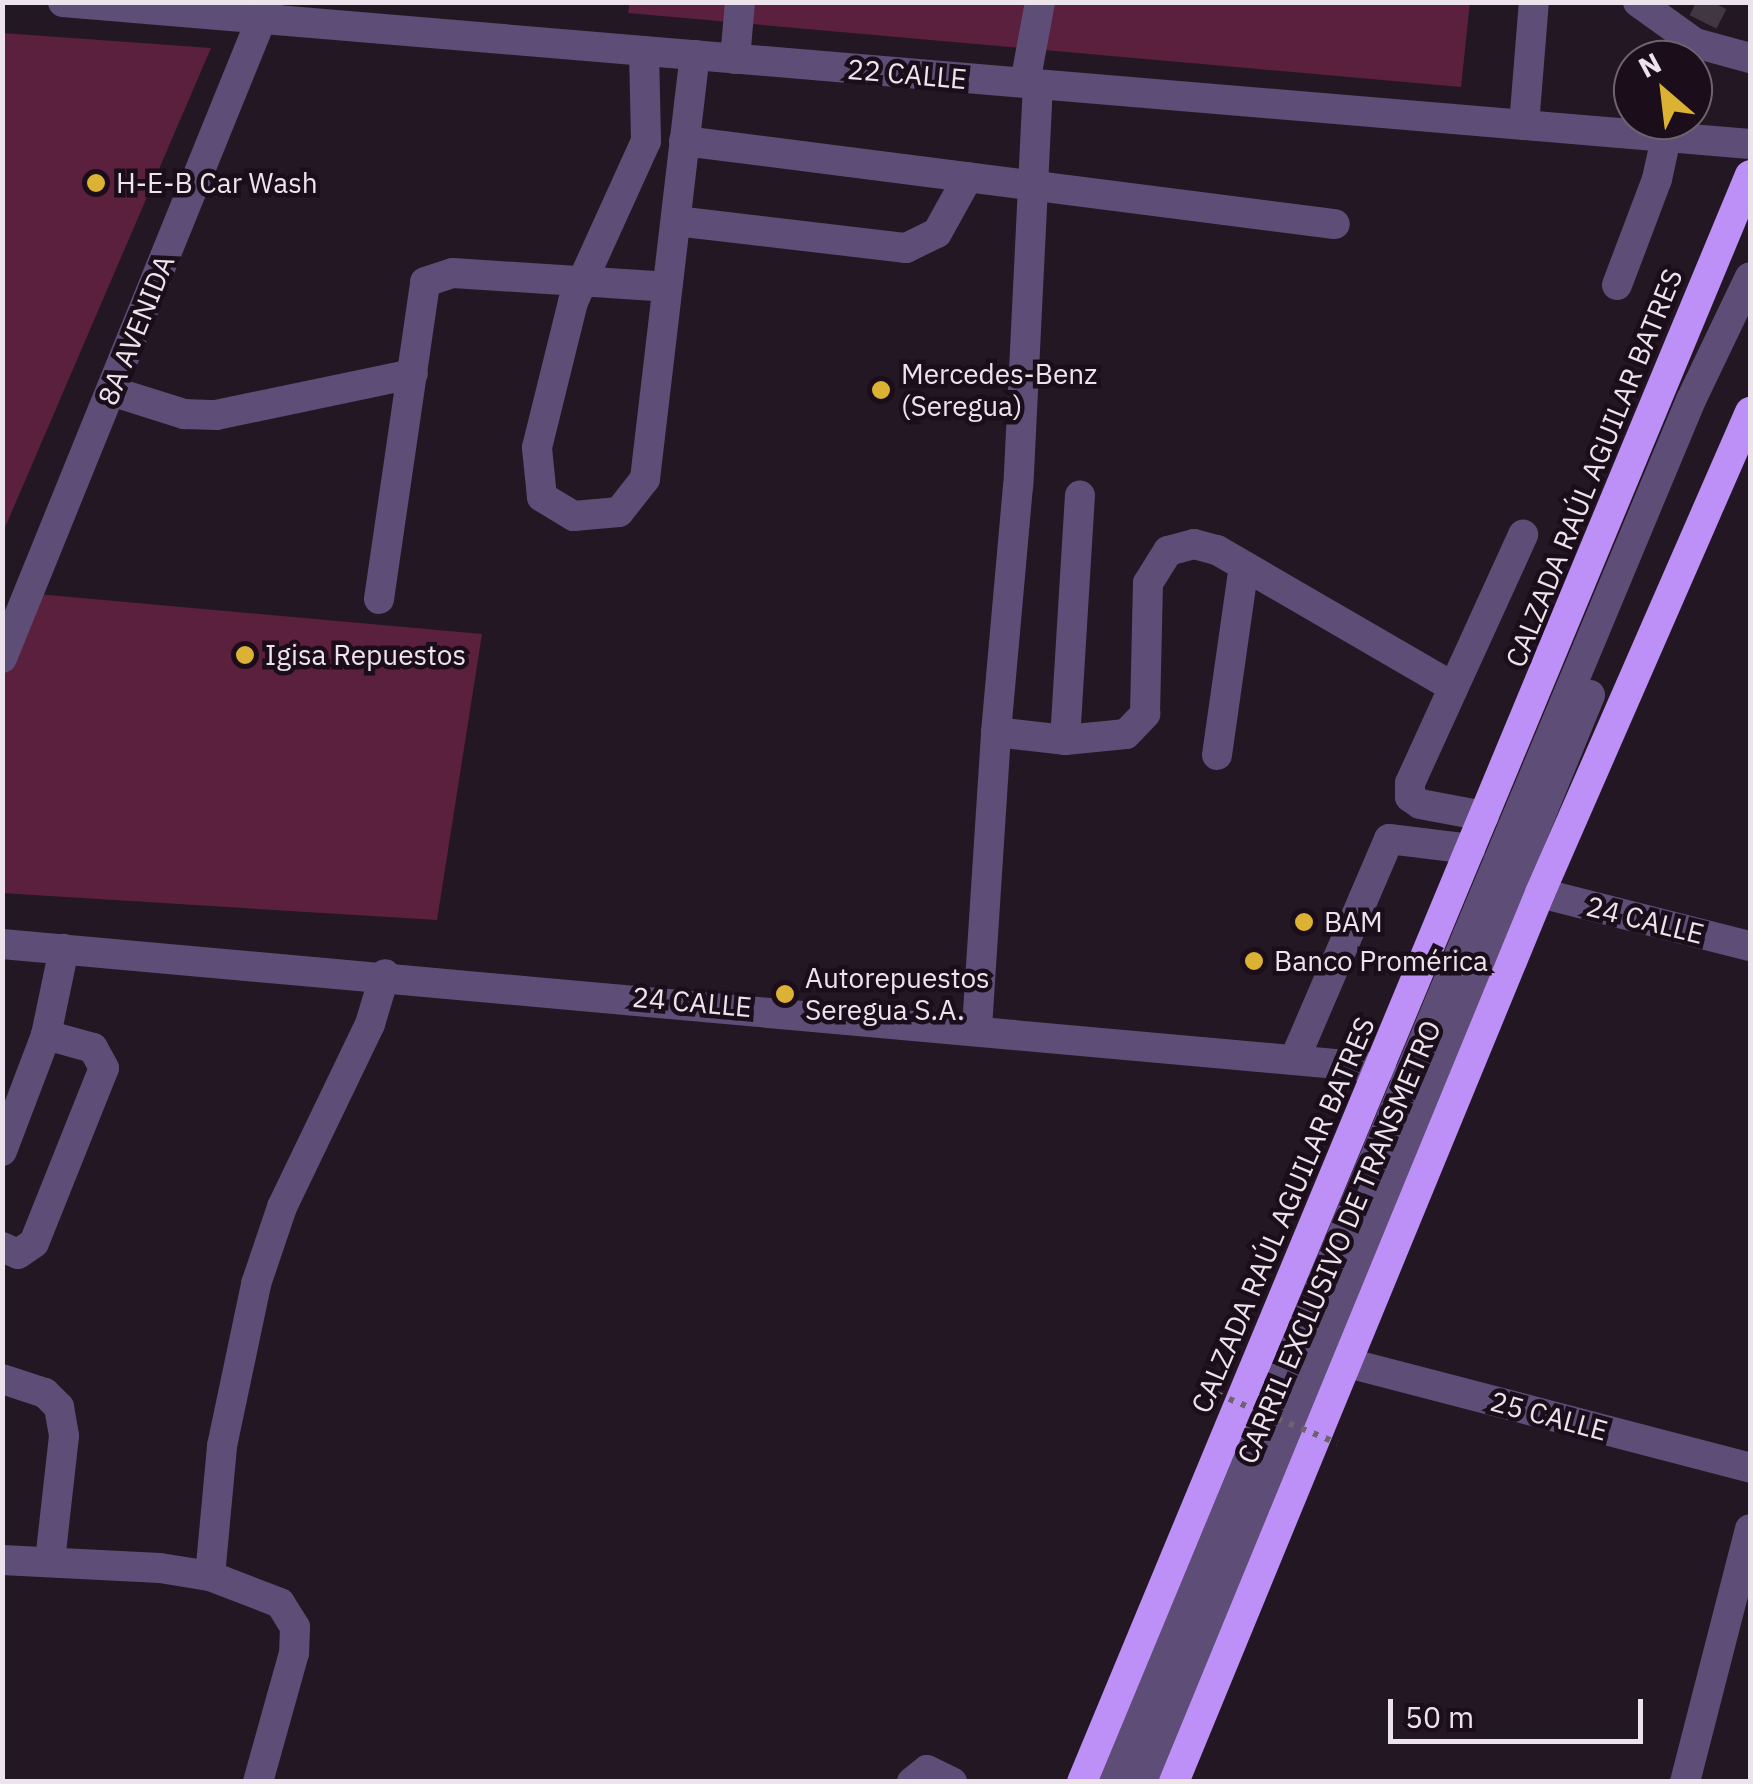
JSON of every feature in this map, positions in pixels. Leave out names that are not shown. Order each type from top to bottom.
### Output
[{"type":"highway","name":"CALZADA RAÚL AGUILAR BATRES","points":[[1082,1782],[1750,175]]},
{"type":"highway","points":[[1174,1782],[1540,893],[1750,413]]},
{"type":"street","name":"22 CALLE","points":[[62,2],[265,11],[695,56],[1524,125],[1613,127]]},
{"type":"street","points":[[735,59],[740,2]]},
{"type":"street","points":[[976,1028],[1037,186],[1031,84],[1040,2]]},
{"type":"street","points":[[1524,125],[1534,2]]},
{"type":"street","points":[[1638,2],[1693,40]]},
{"type":"street","name":"8A AVENIDA","points":[[2,658],[265,11]]},
{"type":"street","points":[[1713,47],[1750,58]]},
{"type":"street","points":[[644,51],[646,140],[582,281],[537,448],[536,481],[555,510],[574,516],[619,512],[645,479],[695,56]]},
{"type":"street","name":"22 CALLE","points":[[1713,137],[1750,144]]},
{"type":"street","points":[[1617,286],[1656,179],[1664,140]]},
{"type":"street","points":[[684,141],[1335,224]]},
{"type":"street","points":[[676,220],[906,248],[937,234],[968,177]]},
{"type":"street","points":[[379,599],[413,374],[421,290],[431,276],[668,287]]},
{"type":"street","name":"CARRIL EXCLUSIVO DE TRANSMETRO","points":[[1114,1782],[1684,418],[1750,277]]},
{"type":"street","name":"CARRIL EXCLUSIVO DE TRANSMETRO","points":[[1144,1782],[1707,408],[1733,319]]},
{"type":"street","points":[[111,391],[184,414],[216,414],[413,374]]},
{"type":"street","points":[[1065,740],[1080,495]]},
{"type":"street","points":[[1484,816],[1410,798],[1410,783],[1523,535]]},
{"type":"street","points":[[996,732],[1065,740],[1126,734],[1145,714],[1148,583],[1168,551],[1194,544],[1244,566],[1454,686]]},
{"type":"street","points":[[1217,756],[1244,566]]},
{"type":"street","points":[[1296,1056],[1390,839],[1470,849]]},
{"type":"street","name":"24 CALLE","points":[[1540,893],[1750,946]]},
{"type":"street","name":"24 CALLE","points":[[2,944],[385,974],[1296,1056],[1381,1068]]},
{"type":"street","points":[[2,1151],[46,1035],[64,950]]},
{"type":"street","points":[[210,1576],[222,1446],[256,1284],[282,1207],[370,1024],[385,974]]},
{"type":"street","points":[[2,1247],[18,1254],[34,1243],[104,1068],[93,1048],[46,1035]]},
{"type":"street","name":"25 CALLE","points":[[1348,1363],[1750,1468]]},
{"type":"street","points":[[2,1379],[45,1393],[59,1407],[64,1436],[50,1561]]},
{"type":"street","points":[[1686,1782],[1750,1529]]},
{"type":"street","points":[[2,1560],[210,1576],[280,1603],[295,1628],[294,1653],[258,1782]]},
{"type":"street","points":[[912,1782],[927,1770],[952,1782]]},
{"type":"path","points":[[1217,1394],[1337,1443]]},
{"type":"building","points":[[630,2],[1470,2],[1461,87],[628,13]]},
{"type":"building","points":[[2,33],[211,48],[3,532],[2,531]]},
{"type":"building","points":[[37,594],[482,634],[437,920],[2,893],[2,677]]},
{"type":"tunnel","points":[[1703,22],[1713,2]]},
{"type":"place","name":"H-E-B Car Wash","points":[[96,183]]},
{"type":"place","name":"Mercedes-Benz (Seregua)","points":[[881,390]]},
{"type":"place","name":"Igisa Repuestos","points":[[245,655]]},
{"type":"place","name":"BAM","points":[[1304,922]]},
{"type":"place","name":"Banco Promérica","points":[[1254,961]]},
{"type":"place","name":"Autorepuestos Seregua S.A.","points":[[785,994]]}]
